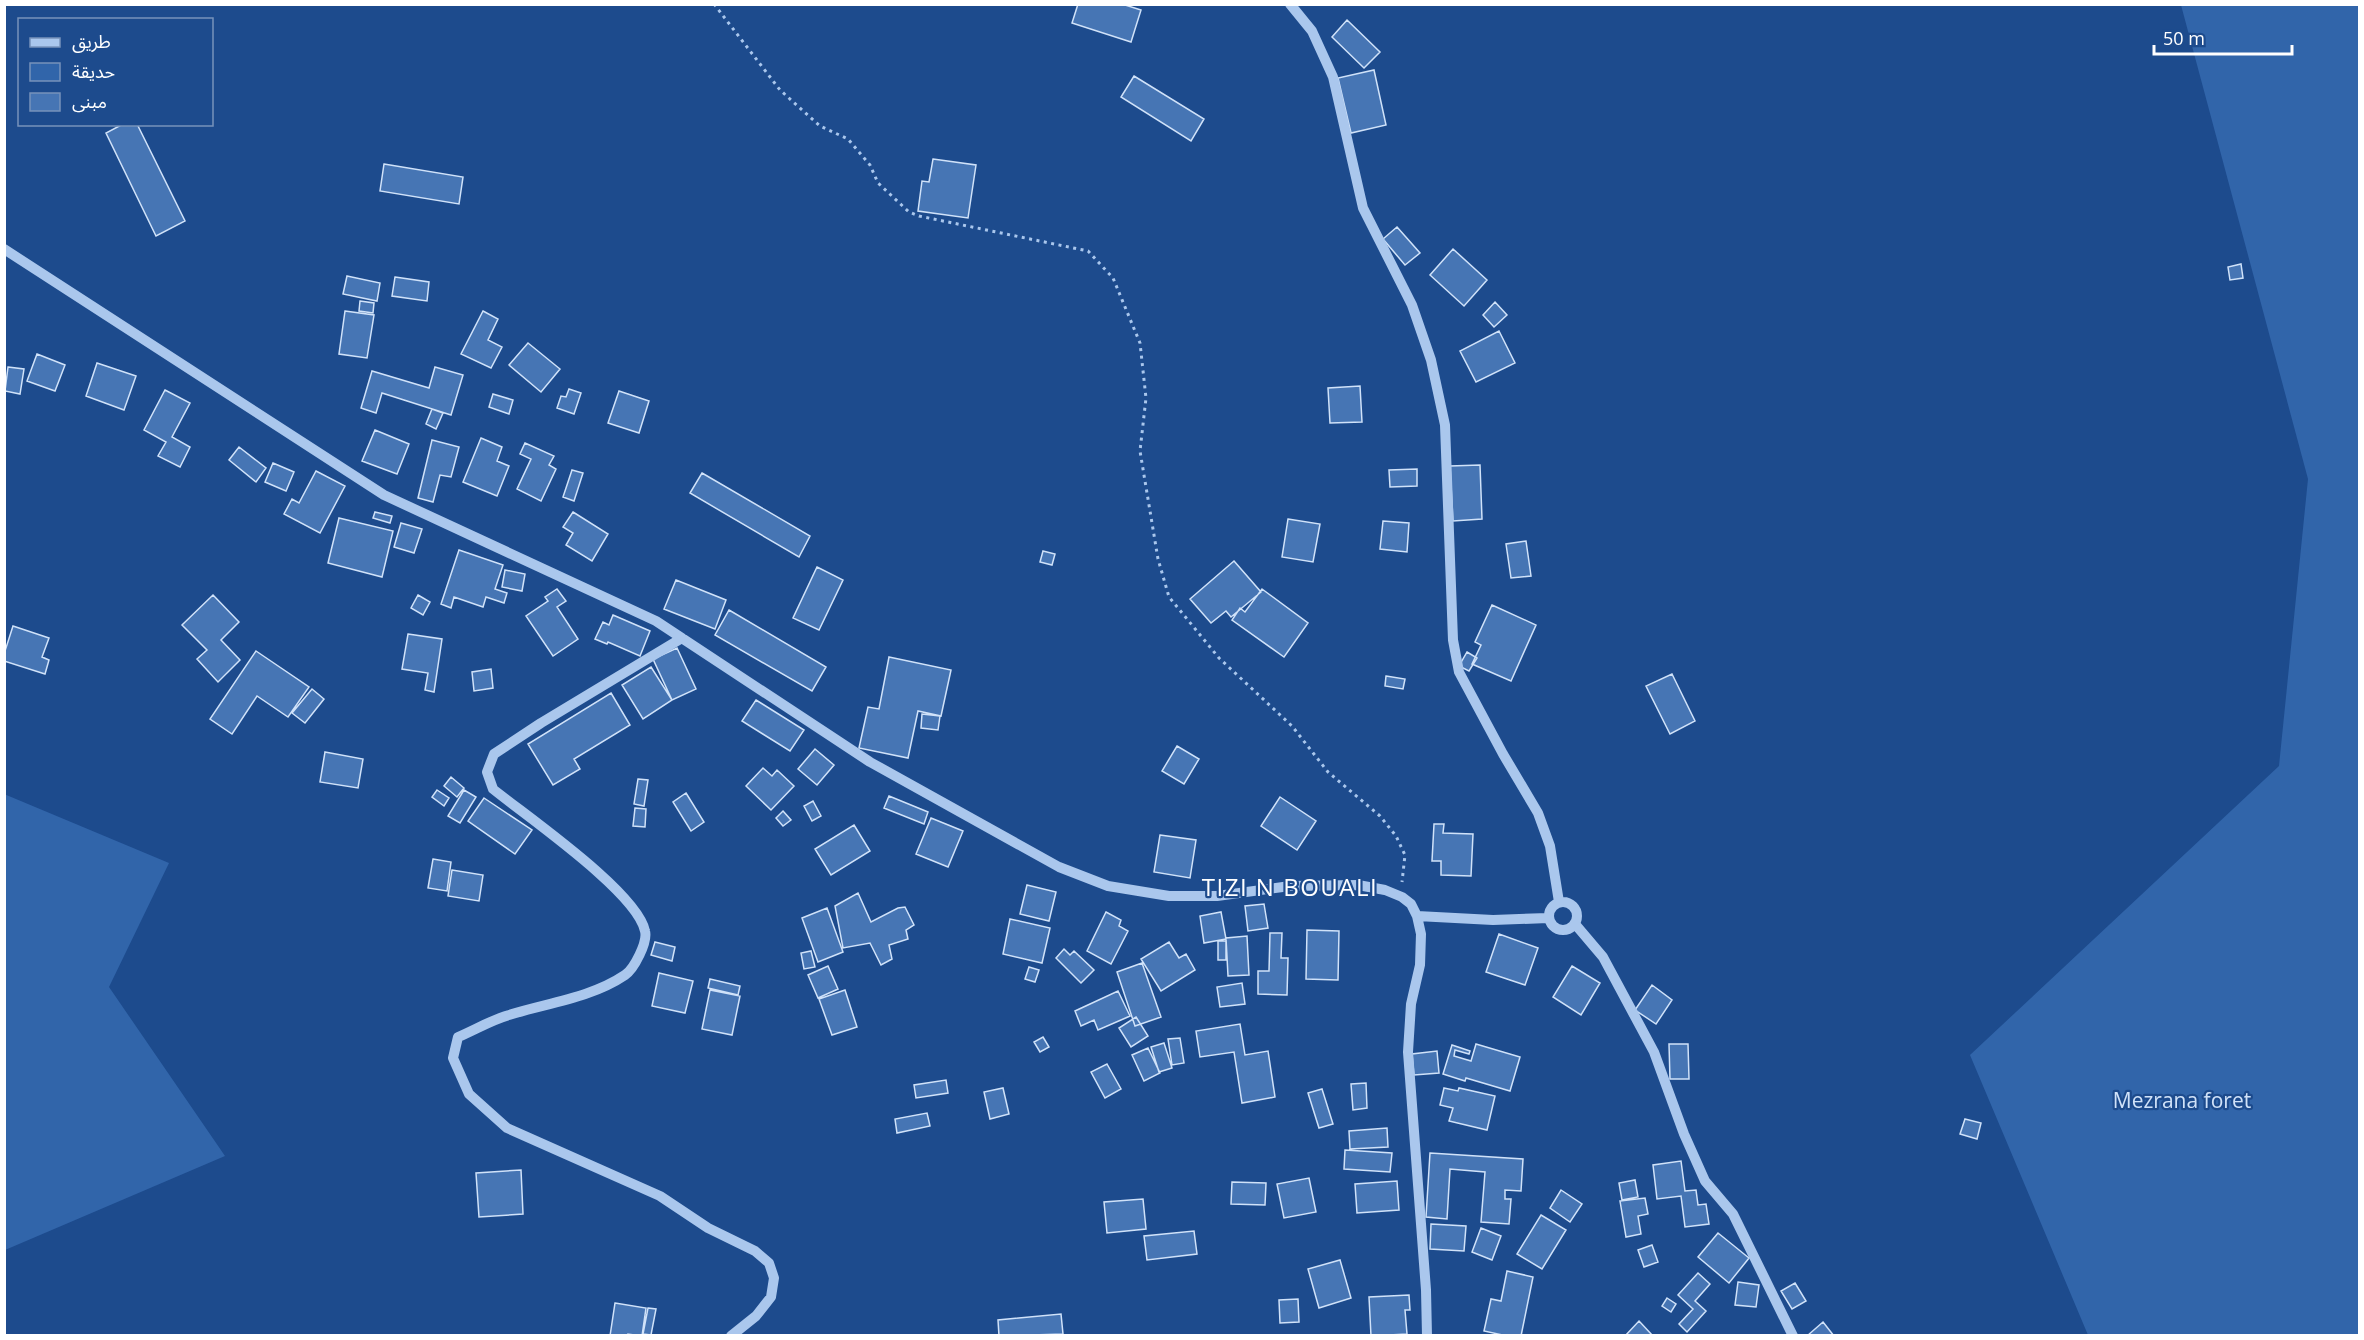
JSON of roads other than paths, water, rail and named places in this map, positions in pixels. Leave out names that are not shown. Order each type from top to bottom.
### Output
[{"type":"street","points":[[1290,4],[1312,31],[1333,77],[1363,208],[1412,305],[1431,360],[1445,425],[1453,640],[1459,672],[1538,813],[1550,846],[1559,902]]},
{"type":"street","points":[[4,249],[384,495],[656,621],[870,762],[1059,867],[1108,886],[1169,896],[1217,896],[1290,886],[1358,885],[1385,890],[1411,904],[1418,916],[1421,934],[1419,966],[1411,1004],[1408,1052],[1426,1290],[1427,1335]]},
{"type":"street","points":[[682,638],[494,754],[488,772],[493,789],[598,871],[633,909],[645,931],[644,947],[627,974],[590,992],[506,1016],[458,1037],[453,1058],[469,1094],[507,1128],[660,1196],[708,1228],[755,1251],[769,1263],[774,1278],[771,1297],[756,1316],[731,1335]]},
{"type":"street","points":[[1559,902],[1566,902],[1576,910],[1575,924],[1570,929],[1556,929],[1548,918],[1549,911],[1559,902]]},
{"type":"street","points":[[1418,916],[1493,920],[1548,918]]},
{"type":"street","points":[[1575,924],[1603,957],[1654,1052],[1684,1134],[1705,1181],[1733,1214],[1793,1335]]},
{"type":"district","name":"TIZI N BOUALI","points":[[1290,886]]},
{"type":"park label","name":"Mezrana foret","points":[[2182,1100]]}]
